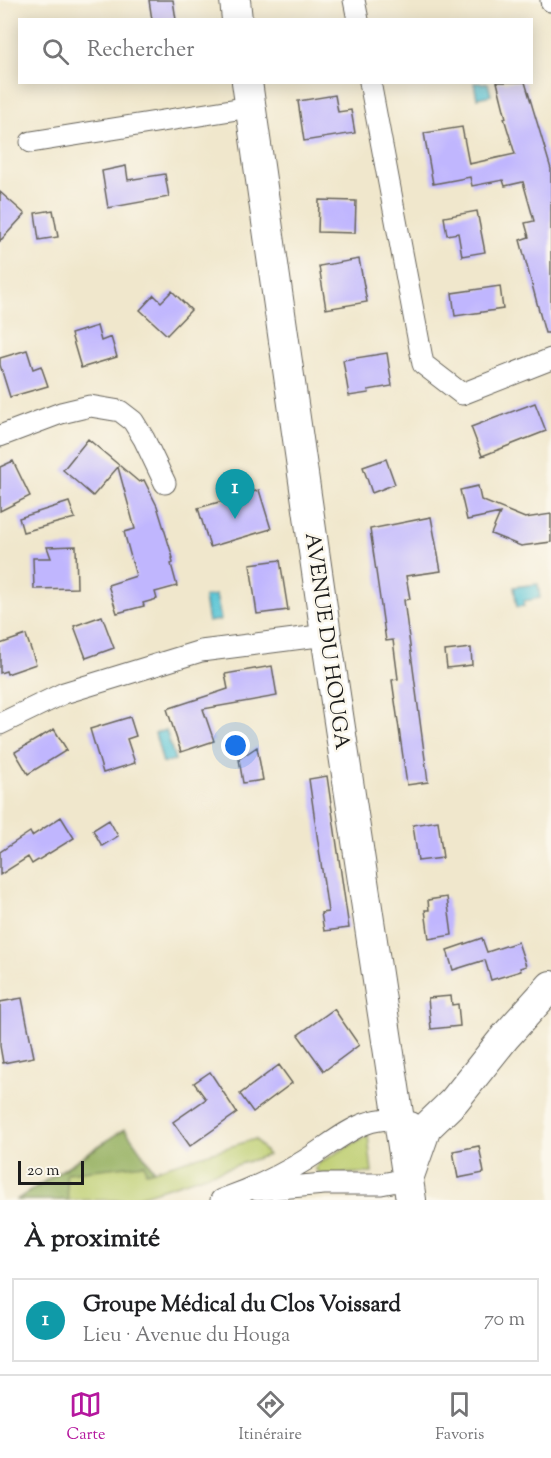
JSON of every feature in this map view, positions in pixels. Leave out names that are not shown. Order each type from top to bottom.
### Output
[{"type":"main road","points":[[235,0],[237,18]]},
{"type":"main road","name":"AVENUE DU HOUGA","points":[[248,95],[326,635],[413,1124],[410,1189]]},
{"type":"main road","points":[[413,1124],[454,1101],[505,1037],[551,986]]},
{"type":"street","points":[[354,0],[358,18]]},
{"type":"street","points":[[370,84],[423,364],[462,394],[551,360]]},
{"type":"street","points":[[31,142],[248,95]]},
{"type":"street","points":[[0,436],[61,413],[90,406],[120,411],[133,421],[139,430],[165,483]]},
{"type":"street","points":[[0,724],[64,693],[201,651],[326,635]]},
{"type":"street","points":[[221,1200],[248,1191],[304,1161],[352,1129],[372,1121],[413,1124]]},
{"type":"street","points":[[248,1191],[324,1184],[381,1184],[410,1189]]},
{"type":"green space","points":[[124,1129],[154,1170],[255,1139],[268,1155],[128,1200],[16,1200]]},
{"type":"green space","points":[[125,1129],[154,1170],[146,1172],[144,1164],[66,1173],[68,1200],[17,1200]]},
{"type":"green space","points":[[368,1135],[372,1173],[321,1174],[315,1169],[319,1163]]},
{"type":"water","points":[[474,84],[488,84],[491,95],[477,98]]},
{"type":"water","points":[[538,584],[540,598],[524,601],[524,606],[517,607],[514,587]]},
{"type":"water","points":[[216,595],[221,620],[208,622],[204,597]]},
{"type":"water","points":[[166,730],[175,760],[163,763],[155,733]]},
{"type":"building","points":[[149,0],[173,0],[176,18],[152,18]]},
{"type":"building","points":[[498,84],[526,84],[551,169],[551,333],[545,333],[520,240],[529,237],[525,223],[534,221],[523,182],[505,186],[503,180],[472,186],[470,177],[433,184],[424,133],[462,127],[469,164],[515,154],[504,118],[506,118]]},
{"type":"building","points":[[335,95],[338,112],[351,110],[355,133],[304,141],[298,101]]},
{"type":"building","points":[[126,166],[128,180],[165,174],[169,197],[108,208],[102,171]]},
{"type":"building","points":[[0,192],[25,214],[0,241]]},
{"type":"building","points":[[319,200],[356,201],[355,233],[318,232]]},
{"type":"building","points":[[53,210],[58,237],[39,240],[35,213]]},
{"type":"building","points":[[477,211],[485,252],[462,256],[458,233],[447,235],[444,217]]},
{"type":"building","points":[[359,259],[367,302],[326,309],[319,266]]},
{"type":"building","points":[[500,286],[503,309],[455,316],[452,293]]},
{"type":"building","points":[[172,291],[191,310],[167,335],[140,310],[154,295],[161,302]]},
{"type":"building","points":[[97,326],[101,341],[111,337],[117,357],[81,368],[71,334]]},
{"type":"building","points":[[27,350],[33,369],[41,366],[48,386],[10,397],[0,358]]},
{"type":"building","points":[[387,353],[392,386],[349,396],[343,360]]},
{"type":"building","points":[[535,403],[546,431],[482,456],[471,427]]},
{"type":"building","points":[[88,439],[139,482],[144,480],[157,506],[173,558],[171,564],[177,586],[155,592],[157,599],[143,603],[144,606],[117,613],[108,585],[136,576],[124,532],[135,529],[118,467],[93,496],[63,470]]},
{"type":"building","points":[[386,459],[395,484],[372,493],[363,467]]},
{"type":"building","points":[[13,461],[30,496],[0,511],[0,467]]},
{"type":"building","points":[[478,486],[481,500],[525,518],[551,514],[551,542],[521,546],[491,534],[500,513],[467,520],[460,490]]},
{"type":"building","points":[[259,490],[271,529],[210,547],[198,508],[226,500],[231,502],[233,498]]},
{"type":"building","points":[[69,502],[75,518],[23,532],[19,518]]},
{"type":"building","points":[[431,517],[441,571],[406,576],[410,599],[404,600],[428,782],[407,785],[392,680],[398,679],[393,640],[386,641],[370,529]]},
{"type":"building","points":[[76,546],[77,588],[34,589],[33,558],[51,558],[47,547]]},
{"type":"building","points":[[280,560],[288,610],[257,614],[250,564]]},
{"type":"building","points":[[102,616],[114,648],[86,658],[74,626]]},
{"type":"building","points":[[26,635],[36,664],[7,674],[6,671],[0,673],[0,644]]},
{"type":"building","points":[[471,648],[472,665],[447,668],[445,651]]},
{"type":"building","points":[[272,666],[277,696],[203,709],[214,741],[181,752],[167,709],[228,689],[225,674]]},
{"type":"building","points":[[130,717],[136,736],[127,739],[135,763],[103,773],[90,729]]},
{"type":"building","points":[[54,729],[67,750],[28,774],[15,752]]},
{"type":"building","points":[[257,747],[263,780],[243,783],[239,759]]},
{"type":"building","points":[[327,776],[349,928],[324,931],[321,913],[328,912],[309,779]]},
{"type":"building","points":[[61,817],[74,838],[32,864],[28,857],[0,875],[0,852],[30,832],[32,836]]},
{"type":"building","points":[[109,820],[118,836],[102,846],[93,830]]},
{"type":"building","points":[[438,821],[443,858],[418,861],[413,825]]},
{"type":"building","points":[[447,897],[452,935],[429,939],[425,910],[429,910],[428,900]]},
{"type":"building","points":[[482,938],[487,952],[518,942],[526,966],[520,968],[521,971],[491,980],[485,960],[453,970],[447,950]]},
{"type":"building","points":[[451,996],[452,1005],[458,1004],[460,1026],[431,1029],[428,998]]},
{"type":"building","points":[[22,998],[34,1057],[3,1063],[0,1046],[0,1002]]},
{"type":"building","points":[[334,1009],[359,1045],[324,1071],[298,1035]]},
{"type":"building","points":[[279,1065],[292,1083],[253,1112],[240,1094]]},
{"type":"building","points":[[210,1072],[237,1113],[190,1146],[173,1122],[206,1099],[194,1083]]},
{"type":"building","points":[[479,1146],[484,1173],[458,1178],[453,1151]]},
{"type":"place","name":"Groupe Médical du Clos Voissard","points":[[235,519]]}]
